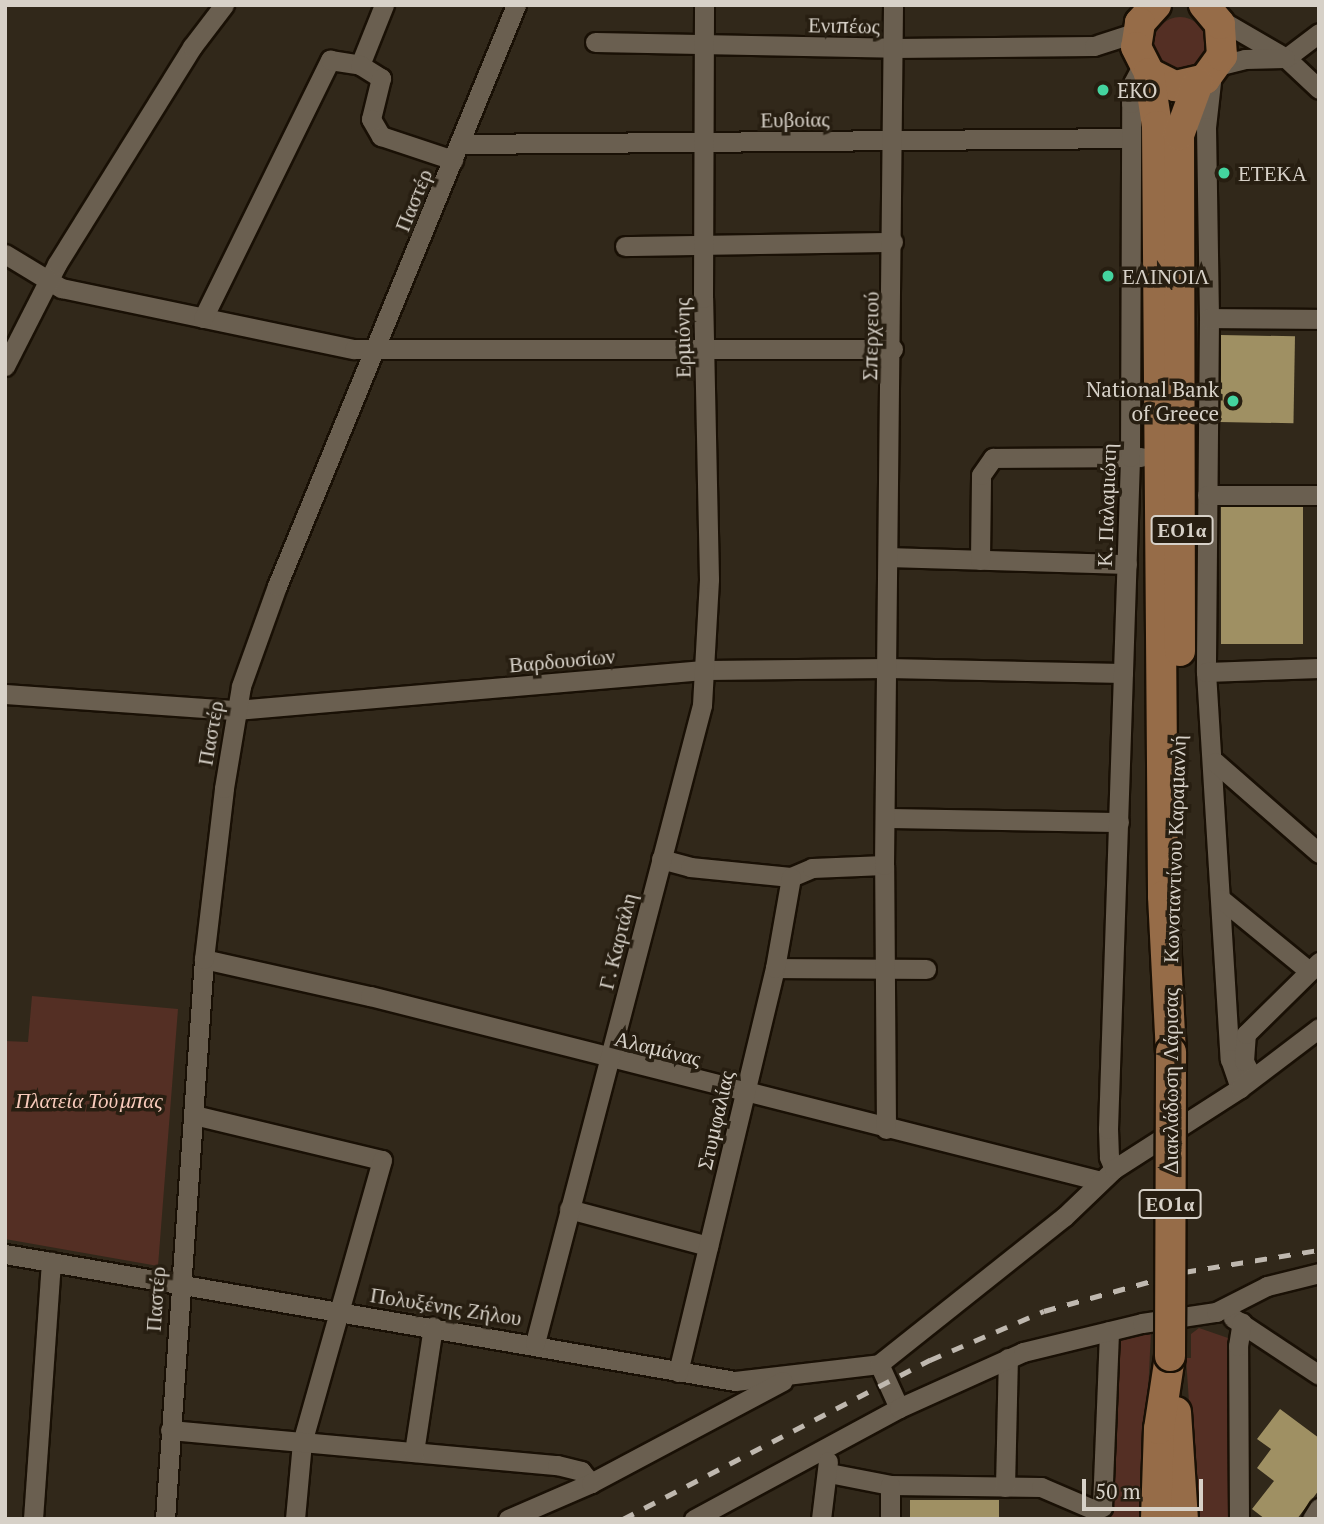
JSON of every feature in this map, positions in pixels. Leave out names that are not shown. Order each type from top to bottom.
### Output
[{"type":"main road","name":"Κωνσταντίνου Καραμανλή","points":[[1170,974],[1182,575],[1179,135],[1224,42],[1210,12]]},
{"type":"main road","name":"Κωνσταντίνου Καραμανλή","points":[[1146,36],[1157,127],[1163,896],[1170,974]]},
{"type":"main road","points":[[1146,36],[1175,86],[1209,74]]},
{"type":"main road","name":"Διακλάδωση Λάρισας","points":[[1170,974],[1170,1356],[1183,1519]]},
{"type":"main road","name":"Διακλάδωση Λάρισας","points":[[1156,1519],[1159,1429],[1170,1356]]},
{"type":"street","points":[[5,366],[48,282],[192,47],[224,5]]},
{"type":"street","points":[[203,318],[326,64],[337,58],[360,65],[384,5]]},
{"type":"street","name":"Παστέρ","points":[[164,1519],[178,1284],[194,1115],[204,959],[236,710],[268,609],[516,5]]},
{"type":"street","name":"Ερμιόνης","points":[[704,5],[706,670]]},
{"type":"street","name":"Σπερχειού","points":[[886,1129],[884,865],[893,349],[893,5]]},
{"type":"street","points":[[1210,12],[1286,58],[1319,89]]},
{"type":"street","points":[[1209,74],[1251,58],[1286,58],[1319,33]]},
{"type":"street","name":"Ενιπέως","points":[[595,42],[894,48],[1094,46],[1146,36]]},
{"type":"street","name":"Κ. Παλαμιώτη","points":[[1108,1175],[1130,457],[1132,88],[1146,36]]},
{"type":"street","name":"Ευβοίας","points":[[360,65],[377,74],[383,83],[371,118],[374,130],[407,147],[457,152],[894,139],[1131,138]]},
{"type":"street","name":"Κωνσταντίνου Καραμανλή","points":[[1209,74],[1206,127],[1209,318],[1206,672],[1215,762],[1230,1059],[1247,1083]]},
{"type":"street","points":[[625,246],[893,242]]},
{"type":"street","points":[[5,254],[48,282],[73,292],[354,349],[705,346],[893,349]]},
{"type":"street","points":[[1209,318],[1319,319]]},
{"type":"street","points":[[980,560],[981,475],[993,458],[1159,458]]},
{"type":"street","points":[[1207,495],[1319,495]]},
{"type":"street","points":[[888,557],[1127,564]]},
{"type":"street","name":"Βαρδουσίων","points":[[5,694],[236,710],[706,670],[887,668],[1124,673]]},
{"type":"street","points":[[1206,672],[1319,668]]},
{"type":"street","name":"Γ. Καρτάλη","points":[[535,1343],[698,727],[706,670]]},
{"type":"street","points":[[1215,762],[1319,853]]},
{"type":"street","points":[[885,818],[1119,822]]},
{"type":"street","points":[[661,859],[690,867],[791,877],[813,868],[884,865]]},
{"type":"street","name":"Στυμφαλίας","points":[[678,1371],[775,968],[791,877]]},
{"type":"street","points":[[1221,899],[1314,967],[1246,1034],[1244,1061],[1247,1083]]},
{"type":"street","name":"Αλαμάνας","points":[[204,959],[886,1129],[1108,1175]]},
{"type":"street","points":[[775,968],[926,969]]},
{"type":"street","points":[[899,1408],[879,1364],[1064,1217],[1108,1175],[1247,1083],[1319,1028]]},
{"type":"street","points":[[194,1115],[382,1160],[302,1441],[295,1519]]},
{"type":"street","points":[[569,1209],[708,1246]]},
{"type":"street","name":"Πολυξένης Ζήλου","points":[[5,1254],[433,1325],[735,1381],[879,1364]]},
{"type":"street","points":[[33,1519],[51,1262]]},
{"type":"street","points":[[694,1519],[724,1511],[827,1447],[899,1408],[1008,1358],[1109,1331],[1216,1312],[1267,1286],[1319,1273]]},
{"type":"street","points":[[1216,1312],[1242,1322],[1315,1364]]},
{"type":"street","points":[[1239,1519],[1238,1346],[1242,1322]]},
{"type":"street","points":[[414,1451],[433,1325]]},
{"type":"street","points":[[829,1473],[890,1485],[1041,1487],[1095,1510],[1102,1507],[1109,1331]]},
{"type":"street","points":[[1005,1487],[1008,1358]]},
{"type":"street","points":[[508,1519],[591,1483],[794,1375]]},
{"type":"street","points":[[170,1430],[557,1465],[581,1471],[591,1483]]},
{"type":"street","points":[[821,1519],[829,1473],[827,1447]]},
{"type":"street","points":[[890,1485],[890,1519]]},
{"type":"street","points":[[1311,1519],[1319,1508]]},
{"type":"green space","points":[[1180,17],[1190,19],[1198,25],[1204,33],[1204,53],[1198,61],[1190,67],[1180,69],[1170,67],[1162,61],[1156,53],[1154,43],[1156,33],[1162,25],[1170,19]]},
{"type":"green space","name":"Πλατεία Τούμπας","points":[[32,996],[178,1009],[158,1266],[5,1239],[5,1041],[28,1042]]},
{"type":"green space","points":[[1199,1328],[1228,1338],[1229,1344],[1229,1519],[1197,1519],[1186,1358],[1191,1358],[1191,1334]]},
{"type":"green space","points":[[1151,1331],[1142,1519],[1114,1519],[1109,1517],[1115,1336]]},
{"type":"building","points":[[1221,335],[1295,336],[1293,423],[1219,422]]},
{"type":"building","points":[[1221,507],[1303,507],[1303,644],[1221,644]]},
{"type":"building","points":[[1280,1409],[1319,1438],[1319,1490],[1297,1519],[1265,1519],[1252,1509],[1274,1481],[1257,1468],[1271,1449],[1257,1439]]},
{"type":"building","points":[[910,1500],[999,1500],[999,1519],[910,1519]]},
{"type":"railway","points":[[623,1519],[930,1360],[1044,1311],[1184,1272],[1319,1250]]},
{"type":"place","name":"EKO","points":[[1103,90]]},
{"type":"place","name":"ΕΤΕΚΑ","points":[[1224,173]]},
{"type":"place","name":"ΕΛΙΝΟΙΛ","points":[[1108,276]]},
{"type":"place","name":"National Bank of Greece","points":[[1233,401]]}]
